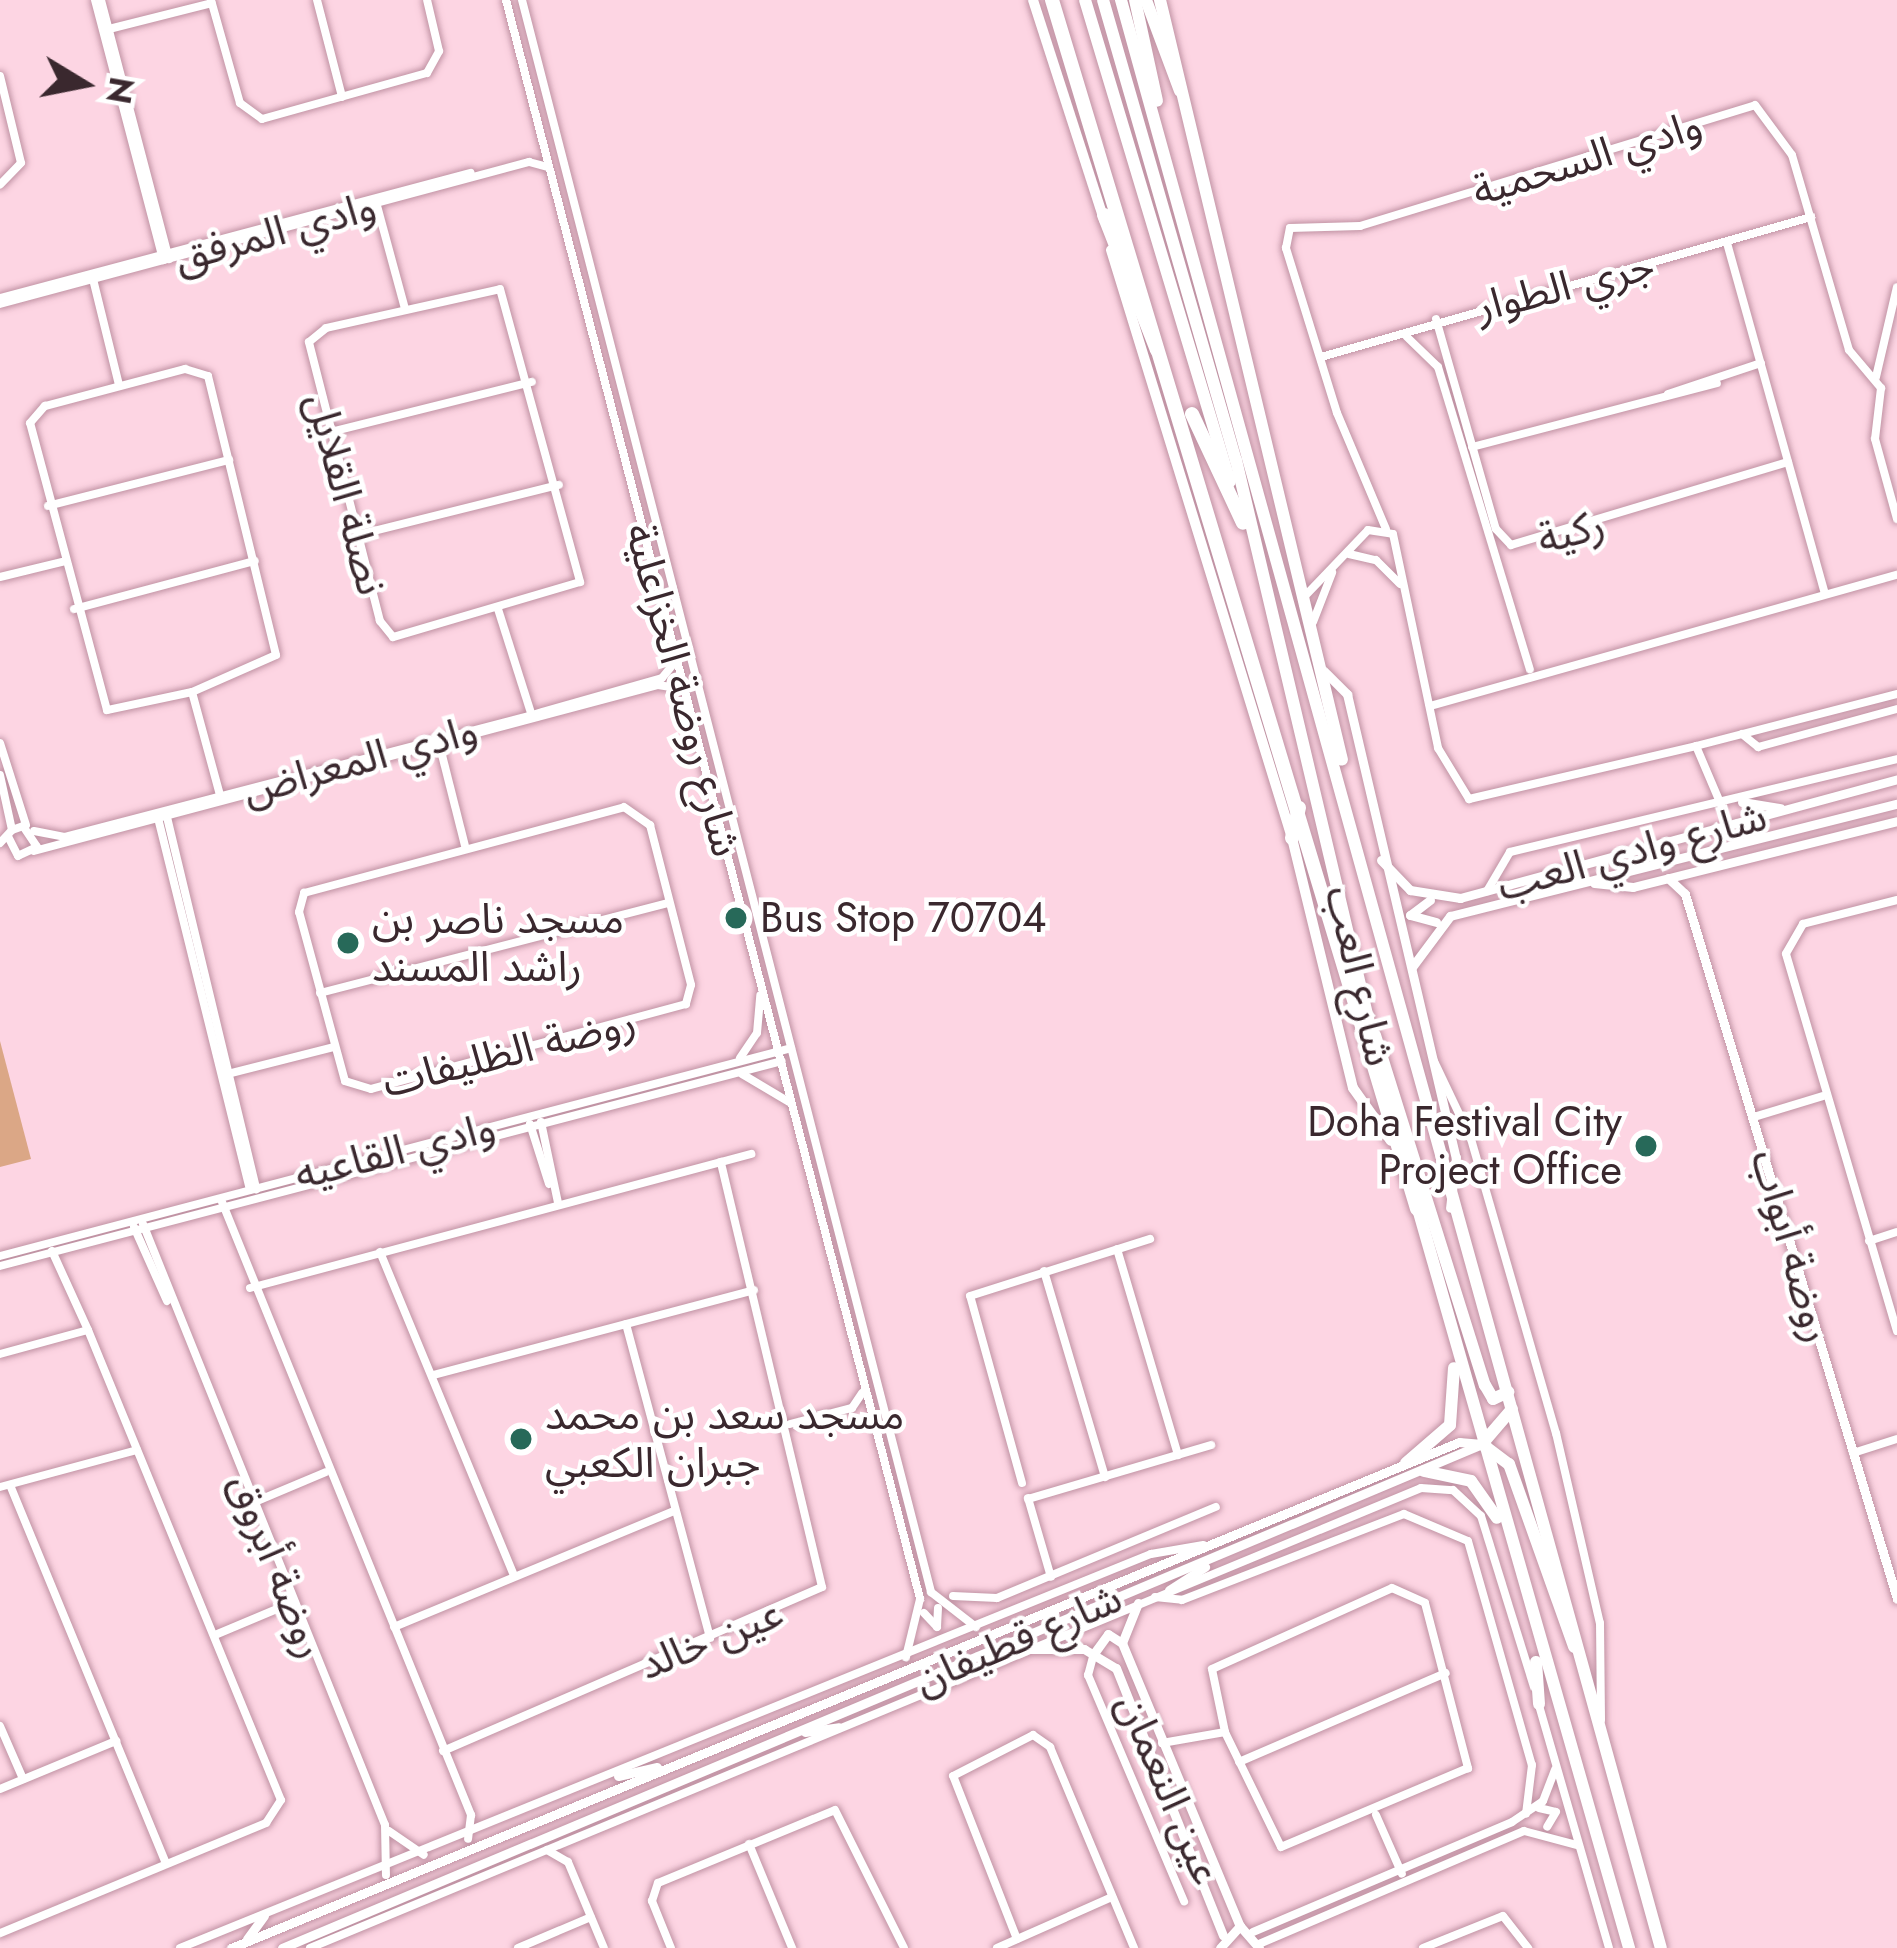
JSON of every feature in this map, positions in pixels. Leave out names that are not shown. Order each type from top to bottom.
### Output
[{"type":"highway","points":[[1052,0],[1175,376],[1300,803],[1390,1141],[1418,1209]]},
{"type":"highway","points":[[1105,215],[1184,410]]},
{"type":"highway","points":[[1175,376],[1243,523]]},
{"type":"highway","points":[[1292,838],[1300,803]]},
{"type":"main road","points":[[1033,0],[1105,215],[1135,350],[1292,838],[1353,1088],[1390,1141]]},
{"type":"main road","points":[[1085,0],[1243,523],[1259,553]]},
{"type":"main road","name":"شارع العب","points":[[1102,0],[1259,553],[1365,1011],[1504,1529],[1629,1948]]},
{"type":"main road","name":"شارع العب","points":[[1121,0],[1363,867],[1450,1208],[1508,1393],[1661,1948]]},
{"type":"main road","points":[[1135,0],[1163,143]]},
{"type":"main road","points":[[1146,0],[1190,107]]},
{"type":"main road","points":[[1160,0],[1313,622],[1363,867]]},
{"type":"main road","points":[[1365,1011],[1485,1385],[1493,1399],[1508,1393]]},
{"type":"main road","points":[[1406,1463],[1454,1414],[1447,1313]]},
{"type":"main road","points":[[1512,1408],[1482,1444],[1509,1464],[1581,1658]]},
{"type":"main road","points":[[1424,1471],[1472,1481],[1504,1529]]},
{"type":"main road","points":[[1534,1636],[1539,1704]]},
{"type":"street","points":[[98,0],[166,258]]},
{"type":"street","points":[[317,0],[342,97]]},
{"type":"street","points":[[106,30],[212,2],[248,116],[342,97],[432,70],[427,0]]},
{"type":"street","name":"شارع روضة الخزاعلية","points":[[506,0],[920,1600],[906,1657]]},
{"type":"street","name":"شارع روضة الخزاعلية","points":[[522,0],[936,1603]]},
{"type":"street","points":[[0,76],[21,163],[0,185]]},
{"type":"street","name":"وادي السحمية","points":[[1876,377],[1849,350],[1788,148],[1755,105],[1355,227],[1304,222],[1285,242],[1321,357],[1386,530],[1438,748],[1468,799],[1897,694]]},
{"type":"street","name":"وادي المرفق","points":[[377,203],[530,157],[543,143]]},
{"type":"street","name":"وادي المرفق","points":[[0,301],[529,162],[548,167]]},
{"type":"street","points":[[377,203],[405,309]]},
{"type":"street","name":"جري الطوار","points":[[1321,357],[1406,337],[1436,320],[1810,217]]},
{"type":"street","points":[[1727,243],[1826,593]]},
{"type":"street","points":[[92,277],[118,386]]},
{"type":"street","points":[[1897,287],[1876,377],[1876,446],[1897,519]]},
{"type":"street","name":"نصلة القلايل","points":[[500,289],[532,382],[579,585],[389,634],[358,536],[311,338],[405,309],[500,289]]},
{"type":"street","name":"ركية","points":[[1436,320],[1486,508],[1502,539],[1522,545],[1789,463]]},
{"type":"street","points":[[1406,337],[1435,360],[1486,508],[1530,669]]},
{"type":"street","points":[[1667,396],[1761,362]]},
{"type":"street","points":[[203,370],[229,460],[275,659],[188,693],[100,705],[48,506],[32,418],[118,386],[203,370]]},
{"type":"street","points":[[331,432],[532,382]]},
{"type":"street","points":[[1472,447],[1717,383]]},
{"type":"street","points":[[48,506],[229,460]]},
{"type":"street","points":[[358,536],[559,485]]},
{"type":"street","points":[[1305,596],[1368,530],[1386,530]]},
{"type":"street","points":[[1347,554],[1376,560],[1402,588]]},
{"type":"street","points":[[74,609],[255,561]]},
{"type":"street","points":[[0,578],[62,562]]},
{"type":"street","points":[[1313,622],[1334,570]]},
{"type":"street","points":[[1430,706],[1530,669],[1897,574]]},
{"type":"street","points":[[498,609],[533,718]]},
{"type":"street","name":"وادي المعراض","points":[[533,718],[662,678],[675,660]]},
{"type":"street","name":"شارع العب","points":[[1324,671],[1348,694],[1379,858],[1456,1157],[1450,1208]]},
{"type":"street","name":"وادي المعراض","points":[[0,858],[664,684],[683,689]]},
{"type":"street","points":[[188,693],[210,780],[221,800]]},
{"type":"street","name":"وادي السحمية","points":[[1742,734],[1758,747],[1897,709]]},
{"type":"street","points":[[0,742],[34,851]]},
{"type":"street","points":[[439,742],[465,846]]},
{"type":"street","points":[[1696,746],[1711,798],[1722,807]]},
{"type":"street","points":[[1487,891],[1506,854],[1722,807],[1897,759]]},
{"type":"street","points":[[0,775],[6,836],[14,854]]},
{"type":"street","name":"شارع وادي العب","points":[[1379,858],[1411,890],[1441,899],[1487,891],[1897,779]]},
{"type":"street","points":[[210,780],[210,803]]},
{"type":"street","points":[[1703,811],[1711,798]]},
{"type":"street","points":[[1742,802],[1786,808]]},
{"type":"street","name":"شارع وادي العب","points":[[1411,978],[1421,941],[1442,920],[1897,804]]},
{"type":"street","name":"روضة الظليفات","points":[[631,807],[650,825],[669,903],[691,985],[681,1007],[371,1089],[345,1081],[320,993],[304,893],[465,846],[631,807]]},
{"type":"street","points":[[162,815],[254,1192]]},
{"type":"street","name":"وادي المعراض","points":[[6,836],[30,828],[64,836],[162,815]]},
{"type":"street","name":"شارع وادي العب","points":[[1588,881],[1668,878],[1897,821]]},
{"type":"street","points":[[1751,857],[1771,836]]},
{"type":"street","points":[[1685,894],[1692,872]]},
{"type":"street","name":"روضة أبواب","points":[[1668,878],[1685,894],[1897,1600]]},
{"type":"street","points":[[1441,899],[1416,902],[1410,915],[1420,926],[1442,920]]},
{"type":"street","points":[[1896,902],[1808,922],[1787,942],[1823,1096],[1897,1331]]},
{"type":"street","points":[[320,993],[669,903]]},
{"type":"street","points":[[737,1060],[757,1033],[760,982]]},
{"type":"street","name":"روضة الظليفات","points":[[226,1075],[334,1048]]},
{"type":"street","name":"وادي القاعيه","points":[[534,1119],[737,1060],[793,1053]]},
{"type":"street","name":"وادي القاعيه","points":[[0,1256],[735,1072],[779,1056]]},
{"type":"street","name":"شارع العب","points":[[1432,1058],[1471,1139],[1556,1433],[1600,1623],[1600,1728]]},
{"type":"street","points":[[735,1072],[770,1082],[793,1108]]},
{"type":"street","points":[[1754,1118],[1823,1096]]},
{"type":"street","points":[[534,1119],[556,1203]]},
{"type":"street","points":[[250,1288],[751,1154]]},
{"type":"street","name":"عين خالد","points":[[443,1750],[822,1587],[790,1424],[721,1162]]},
{"type":"street","points":[[216,1202],[471,1815],[468,1839]]},
{"type":"street","name":"وادي القاعيه","points":[[0,1266],[137,1223]]},
{"type":"street","name":"روضة أبروق","points":[[137,1223],[385,1825],[382,1888]]},
{"type":"street","points":[[1869,1240],[1897,1232]]},
{"type":"street","points":[[1022,1483],[969,1298],[1150,1239]]},
{"type":"street","points":[[1118,1249],[1178,1455]]},
{"type":"street","points":[[0,1934],[266,1823],[280,1805],[57,1250]]},
{"type":"street","points":[[380,1252],[514,1575]]},
{"type":"street","points":[[1044,1271],[1105,1477]]},
{"type":"street","points":[[433,1375],[754,1290]]},
{"type":"street","points":[[626,1324],[710,1638]]},
{"type":"street","points":[[0,1354],[88,1330]]},
{"type":"street","points":[[852,1408],[863,1388]]},
{"type":"street","points":[[790,1424],[852,1408],[871,1419]]},
{"type":"street","points":[[1852,1453],[1897,1439]]},
{"type":"street","name":"شارع قطيفان","points":[[231,1948],[1406,1463],[1482,1444]]},
{"type":"street","name":"شارع قطيفان","points":[[282,1948],[1482,1444]]},
{"type":"street","points":[[1052,1576],[1028,1498],[1210,1445]]},
{"type":"street","points":[[138,1450],[5,1486],[166,1863]]},
{"type":"street","points":[[250,1504],[327,1472]]},
{"type":"street","name":"شارع قطيفان","points":[[310,1948],[1421,1488],[1461,1494],[1484,1524],[1528,1668]]},
{"type":"street","points":[[953,1596],[991,1599],[1216,1508]]},
{"type":"street","points":[[394,1627],[674,1511]]},
{"type":"street","points":[[1154,1597],[1176,1602],[1415,1515],[1473,1546],[1534,1772],[1530,1811]]},
{"type":"street","name":"شارع قطيفان","points":[[180,1948],[386,1873],[1157,1552],[1210,1544]]},
{"type":"street","points":[[1169,1590],[1225,1554]]},
{"type":"street","points":[[1036,1582],[1043,1600]]},
{"type":"street","points":[[1392,1588],[1420,1594],[1446,1673],[1468,1768],[1376,1815],[1281,1846],[1225,1732],[1208,1684],[1216,1663],[1392,1588]]},
{"type":"street","points":[[920,1600],[934,1628],[936,1603],[976,1628]]},
{"type":"street","points":[[215,1635],[291,1603]]},
{"type":"street","name":"عين النعمان","points":[[1138,1603],[1122,1642],[1240,1926]]},
{"type":"street","points":[[1122,1642],[1108,1634],[1095,1652],[1088,1675],[1184,1901]]},
{"type":"street","name":"عين النعمان","points":[[1027,1649],[1095,1652],[1124,1683],[1220,1944]]},
{"type":"street","points":[[1508,1674],[1528,1668],[1610,1948]]},
{"type":"street","points":[[1239,1762],[1446,1673]]},
{"type":"street","points":[[0,1726],[23,1780]]},
{"type":"street","points":[[788,1735],[839,1727]]},
{"type":"street","points":[[1160,1742],[1183,1744],[1225,1732]]},
{"type":"street","points":[[1017,1939],[953,1782],[965,1761],[1029,1735],[1045,1740],[1134,1948]]},
{"type":"street","points":[[0,1789],[116,1741]]},
{"type":"street","points":[[1168,1762],[1183,1744]]},
{"type":"street","points":[[1530,1811],[1555,1761]]},
{"type":"street","points":[[618,1776],[674,1765]]},
{"type":"street","points":[[1220,1944],[1240,1926],[1253,1932],[1259,1946],[1403,1876],[1530,1811],[1556,1812],[1546,1828],[1403,1876],[1253,1932]]},
{"type":"street","points":[[671,1948],[655,1886],[749,1844],[841,1813],[904,1948]]},
{"type":"street","points":[[471,1815],[493,1829]]},
{"type":"street","points":[[1376,1815],[1403,1876]]},
{"type":"street","points":[[385,1825],[400,1846],[428,1855]]},
{"type":"street","points":[[1546,1828],[1580,1849]]},
{"type":"street","points":[[568,1862],[574,1839]]},
{"type":"street","points":[[749,1844],[793,1948]]},
{"type":"street","points":[[548,1850],[568,1862],[604,1948]]},
{"type":"street","points":[[997,1948],[1112,1897]]},
{"type":"street","points":[[243,1943],[264,1916]]},
{"type":"street","points":[[1423,1948],[1503,1916],[1528,1948]]},
{"type":"street","points":[[518,1948],[591,1917]]},
{"type":"shaded area","points":[[0,1041],[31,1159],[0,1167]]},
{"type":"place","name":"Bus Stop 70704","points":[[736,918]]},
{"type":"place","name":"مسجد ناصر بن راشد المسند","points":[[348,943]]},
{"type":"place","name":"Doha Festival City Project Office","points":[[1646,1146]]},
{"type":"place","name":"مسجد سعد بن محمد جبران الكعبي","points":[[521,1439]]}]
